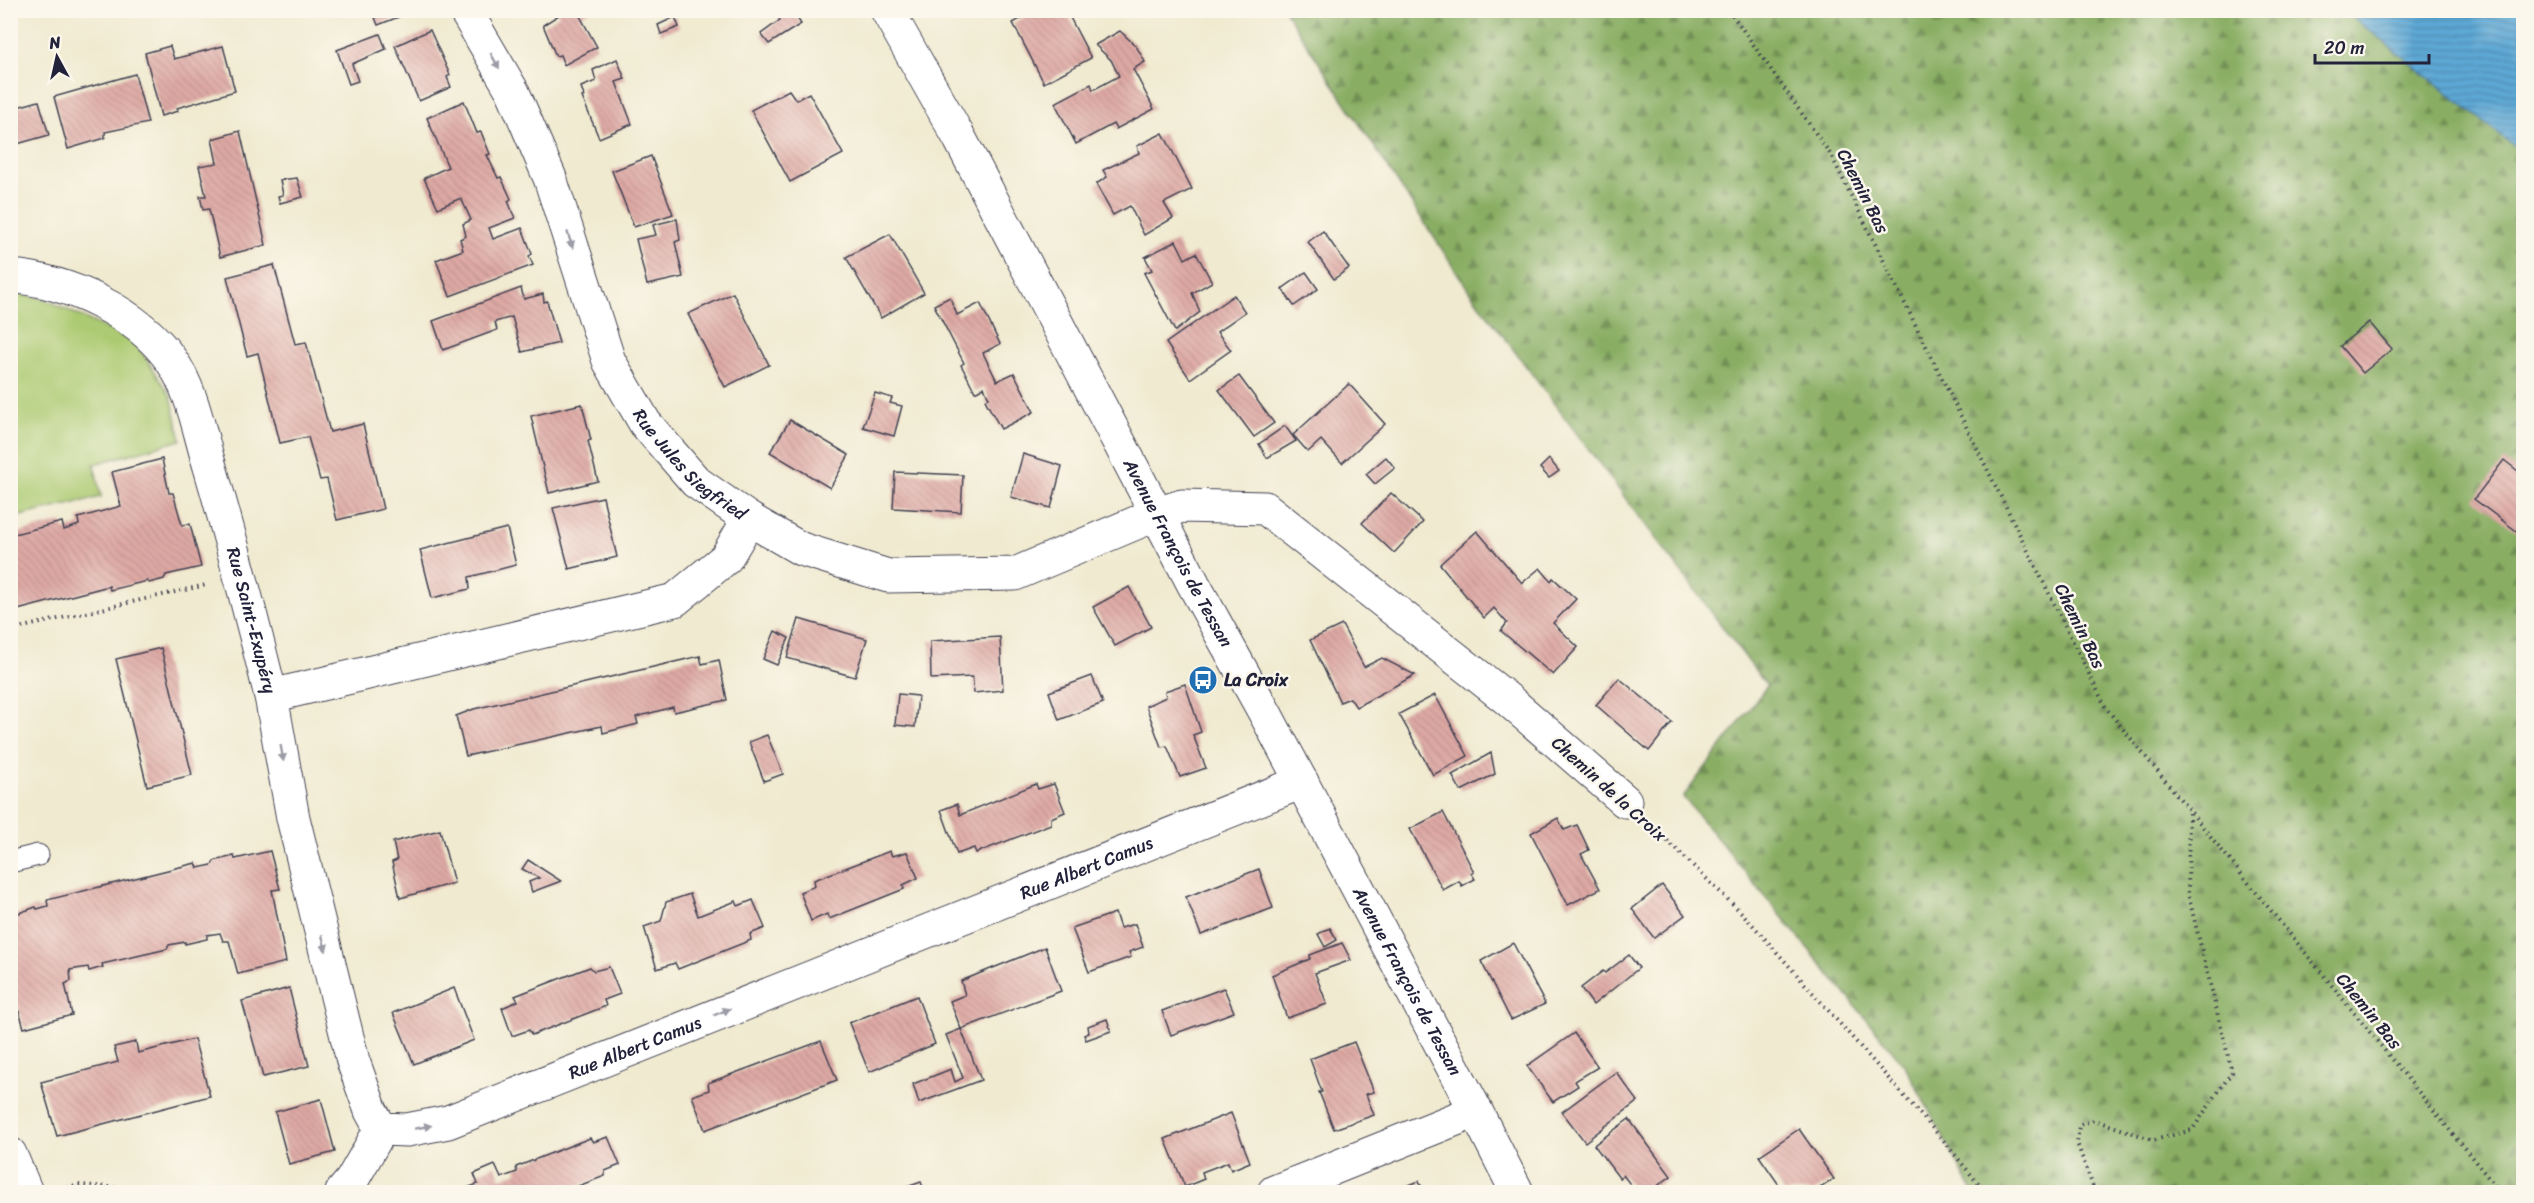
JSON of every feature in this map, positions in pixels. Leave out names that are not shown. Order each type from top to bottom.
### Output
[{"type":"street","name":"Rue Jules Siegfried","points":[[465,10],[513,92],[550,178],[609,361],[645,423],[696,482],[749,519],[801,549],[888,576],[1015,574],[1157,514]]},
{"type":"street","name":"Avenue François de Tessan","points":[[887,10],[960,139],[1517,1192]]},
{"type":"street","name":"Rue Saint-Exupéry","points":[[10,276],[50,283],[80,294],[114,311],[147,332],[172,361],[188,393],[241,576],[271,696],[675,600],[726,558],[749,519]]},
{"type":"street","name":"Chemin de la Croix","points":[[1157,514],[1182,506],[1265,508],[1506,698],[1625,801]]},
{"type":"street","points":[[271,696],[293,818],[353,1061],[370,1111],[381,1129],[352,1180],[342,1192]]},
{"type":"street","name":"Rue Albert Camus","points":[[381,1129],[407,1130],[448,1122],[1302,782]]},
{"type":"street","points":[[1274,1192],[1476,1111]]},
{"type":"street","points":[[10,1154],[41,1191]]},
{"type":"lane","points":[[10,862],[38,855]]},
{"type":"path","name":"Chemin Bas","points":[[1728,10],[1831,155],[2106,708],[2500,1192]]},
{"type":"path","points":[[10,630],[241,576]]},
{"type":"path","name":"Chemin de la Croix","points":[[1625,801],[1743,914],[1943,1140],[1985,1192]]},
{"type":"path","points":[[2095,1192],[2077,1143],[2079,1125],[2094,1120],[2154,1140],[2192,1130],[2232,1072],[2188,894],[2188,810]]},
{"type":"path","points":[[41,1191],[80,1185],[137,1189],[143,1192]]},
{"type":"green space","points":[[1285,11],[2410,11],[2523,111],[2523,1192],[1973,1192],[1905,1066],[1683,797],[1767,686],[1470,292]]},
{"type":"green space","points":[[11,293],[42,298],[135,342],[171,396],[181,440],[94,464],[101,497],[11,518]]},
{"type":"water","points":[[2345,11],[2523,11],[2523,153]]},
{"type":"building","points":[[372,10],[414,10],[414,11],[378,25]]},
{"type":"building","points":[[556,10],[591,10],[580,16],[597,47],[564,65],[560,55],[556,56],[543,25],[559,15]]},
{"type":"building","points":[[773,10],[792,10],[801,24],[769,44],[761,34],[780,20]]},
{"type":"building","points":[[1036,10],[1066,10],[1091,58],[1044,83],[1013,23]]},
{"type":"building","points":[[675,17],[679,27],[661,34],[658,25]]},
{"type":"building","points":[[430,30],[450,75],[447,77],[451,87],[419,101],[395,46]]},
{"type":"building","points":[[1120,31],[1136,46],[1145,62],[1133,69],[1154,109],[1116,129],[1113,124],[1076,144],[1055,103],[1091,84],[1093,90],[1119,76],[1111,60],[1095,45]]},
{"type":"building","points":[[380,34],[386,49],[352,64],[358,81],[349,84],[337,50]]},
{"type":"building","points":[[170,46],[174,59],[223,46],[235,91],[177,108],[178,111],[161,116],[145,53]]},
{"type":"building","points":[[617,59],[625,79],[616,82],[632,124],[599,138],[582,97],[584,96],[581,87],[596,81],[593,70]]},
{"type":"building","points":[[135,74],[148,123],[105,132],[105,138],[68,149],[54,97]]},
{"type":"building","points":[[789,90],[796,100],[809,93],[843,154],[790,182],[751,110]]},
{"type":"building","points":[[39,101],[49,135],[10,146],[10,109]]},
{"type":"building","points":[[464,101],[477,133],[481,132],[490,154],[487,155],[498,178],[501,177],[511,199],[508,201],[515,218],[489,228],[493,239],[522,228],[532,254],[529,256],[533,265],[450,296],[436,260],[463,250],[460,239],[466,236],[463,224],[471,220],[461,198],[438,208],[424,178],[448,167],[427,118]]},
{"type":"building","points":[[240,131],[266,245],[220,257],[209,209],[203,210],[200,196],[206,196],[199,166],[217,163],[212,139]]},
{"type":"building","points":[[1163,133],[1192,189],[1164,203],[1173,218],[1144,235],[1130,206],[1113,215],[1096,184],[1107,177],[1103,170],[1139,153],[1137,146]]},
{"type":"building","points":[[651,156],[673,214],[634,227],[612,171]]},
{"type":"building","points":[[297,178],[303,197],[280,203],[278,196],[283,195],[280,180]]},
{"type":"building","points":[[677,219],[680,240],[675,242],[683,277],[647,285],[636,239],[656,235],[653,225]]},
{"type":"building","points":[[1323,231],[1349,268],[1334,279],[1308,242]]},
{"type":"building","points":[[890,234],[924,293],[881,318],[846,257]]},
{"type":"building","points":[[1176,241],[1185,259],[1196,253],[1212,282],[1192,293],[1200,312],[1175,331],[1144,273],[1152,270],[1145,257]]},
{"type":"building","points":[[274,265],[295,344],[306,342],[330,432],[363,424],[383,509],[337,520],[327,479],[320,480],[308,437],[280,443],[258,353],[247,356],[227,277]]},
{"type":"building","points":[[1306,272],[1318,289],[1294,306],[1282,289]]},
{"type":"building","points":[[521,288],[524,299],[543,294],[559,343],[522,352],[512,317],[495,322],[497,330],[443,350],[433,321]]},
{"type":"building","points":[[733,293],[769,365],[725,387],[688,314]]},
{"type":"building","points":[[1234,295],[1245,312],[1217,332],[1231,350],[1190,379],[1166,343]]},
{"type":"building","points":[[950,297],[957,315],[980,303],[1000,344],[983,353],[997,381],[1014,373],[1034,412],[1001,429],[985,400],[989,398],[984,387],[975,392],[961,365],[964,363],[934,305]]},
{"type":"building","points":[[2369,322],[2392,349],[2363,373],[2340,346]]},
{"type":"building","points":[[1239,376],[1274,423],[1254,437],[1219,390]]},
{"type":"building","points":[[1349,384],[1385,424],[1342,463],[1321,440],[1308,452],[1293,435]]},
{"type":"building","points":[[875,393],[892,398],[890,403],[902,406],[894,436],[863,427]]},
{"type":"building","points":[[582,404],[598,481],[549,493],[531,416]]},
{"type":"building","points":[[790,420],[849,455],[830,488],[770,452]]},
{"type":"building","points":[[1285,426],[1296,441],[1267,458],[1259,444]]},
{"type":"building","points":[[1023,454],[1062,466],[1051,508],[1011,497]]},
{"type":"building","points":[[1386,457],[1395,468],[1375,484],[1366,474]]},
{"type":"building","points":[[162,459],[169,493],[173,493],[182,525],[190,524],[201,567],[166,575],[164,579],[149,583],[147,581],[110,590],[109,586],[10,612],[10,535],[62,522],[64,530],[79,525],[78,518],[121,506],[112,472]]},
{"type":"building","points":[[1549,459],[1559,471],[1549,478],[1540,468]]},
{"type":"building","points":[[2504,460],[2523,475],[2523,536],[2474,499]]},
{"type":"building","points":[[895,472],[963,475],[961,512],[893,508]]},
{"type":"building","points":[[1391,493],[1423,522],[1394,553],[1362,523]]},
{"type":"building","points":[[603,497],[617,557],[569,569],[553,508]]},
{"type":"building","points":[[507,528],[516,565],[469,577],[470,589],[432,598],[420,550]]},
{"type":"building","points":[[1477,531],[1522,583],[1540,568],[1551,581],[1553,578],[1576,599],[1553,623],[1578,647],[1553,675],[1501,631],[1507,623],[1494,608],[1484,618],[1440,564]]},
{"type":"building","points":[[1129,587],[1151,627],[1115,646],[1093,607]]},
{"type":"building","points":[[799,619],[867,639],[855,677],[787,658]]},
{"type":"building","points":[[1342,625],[1364,667],[1382,658],[1415,675],[1356,707],[1350,698],[1340,702],[1310,640]]},
{"type":"building","points":[[775,631],[789,638],[777,665],[763,659]]},
{"type":"building","points":[[1000,637],[1003,690],[974,693],[972,677],[931,679],[930,641]]},
{"type":"building","points":[[161,648],[192,775],[147,786],[116,659]]},
{"type":"building","points":[[700,656],[702,664],[719,660],[727,700],[674,712],[673,707],[636,717],[638,724],[603,733],[602,726],[466,756],[456,716],[474,709]]},
{"type":"building","points":[[1092,676],[1103,703],[1059,720],[1049,692]]},
{"type":"building","points":[[1619,678],[1672,722],[1649,751],[1596,705]]},
{"type":"building","points":[[1185,684],[1201,732],[1193,735],[1206,768],[1180,777],[1167,746],[1161,747],[1146,706],[1166,697],[1165,691]]},
{"type":"building","points":[[898,694],[918,696],[915,727],[895,725]]},
{"type":"building","points":[[1435,695],[1468,756],[1433,775],[1399,714]]},
{"type":"building","points":[[767,735],[783,774],[764,781],[749,742]]},
{"type":"building","points":[[1491,753],[1495,774],[1461,791],[1452,775]]},
{"type":"building","points":[[1036,784],[1038,789],[1054,784],[1065,812],[1051,818],[1051,824],[976,853],[974,848],[957,854],[941,810],[957,804],[960,815]]},
{"type":"building","points":[[1443,812],[1474,872],[1471,873],[1475,879],[1462,886],[1459,881],[1443,890],[1410,829]]},
{"type":"building","points":[[1558,818],[1564,830],[1577,825],[1589,850],[1581,854],[1600,889],[1568,905],[1531,833]]},
{"type":"building","points":[[440,830],[454,883],[400,898],[392,862],[397,860],[393,842]]},
{"type":"building","points":[[270,851],[280,889],[272,890],[286,962],[238,974],[229,941],[223,941],[220,933],[207,935],[207,939],[169,945],[167,949],[102,964],[103,967],[89,971],[88,967],[70,970],[71,981],[65,984],[72,1015],[24,1028],[14,993],[10,987],[10,916],[36,907],[37,909],[48,906],[47,900],[196,863],[198,868],[234,856],[235,859]]},
{"type":"building","points":[[890,851],[892,856],[907,852],[918,878],[903,885],[904,889],[829,919],[827,914],[811,921],[800,892],[815,886],[814,880]]},
{"type":"building","points":[[528,860],[561,881],[532,892],[529,882],[539,878],[522,869]]},
{"type":"building","points":[[1259,869],[1273,908],[1201,935],[1186,897]]},
{"type":"building","points":[[1662,885],[1685,915],[1654,938],[1632,909]]},
{"type":"building","points":[[690,894],[698,916],[736,901],[738,906],[753,900],[765,928],[750,934],[751,940],[678,969],[675,963],[657,969],[644,927],[661,921],[666,902]]},
{"type":"building","points":[[1115,913],[1120,928],[1135,924],[1143,947],[1129,952],[1131,957],[1089,972],[1072,928]]},
{"type":"building","points":[[1330,928],[1337,940],[1325,947],[1318,934]]},
{"type":"building","points":[[1342,943],[1351,960],[1315,973],[1327,1004],[1287,1018],[1272,975],[1310,959],[1310,955]]},
{"type":"building","points":[[1513,943],[1545,1004],[1511,1020],[1481,961]]},
{"type":"building","points":[[1045,947],[1061,991],[961,1029],[950,1001],[965,995],[961,981]]},
{"type":"building","points":[[1629,955],[1639,968],[1593,1005],[1581,988]]},
{"type":"building","points":[[590,967],[594,971],[609,967],[620,994],[604,1000],[606,1006],[532,1035],[529,1030],[512,1036],[502,1008],[518,1001],[515,996]]},
{"type":"building","points":[[289,988],[309,1066],[263,1077],[242,1001]]},
{"type":"building","points":[[454,988],[474,1040],[414,1064],[393,1013]]},
{"type":"building","points":[[1224,988],[1234,1012],[1171,1035],[1162,1011]]},
{"type":"building","points":[[917,996],[935,1044],[869,1072],[849,1023]]},
{"type":"building","points":[[1107,1019],[1111,1031],[1086,1040],[1084,1035],[1089,1033],[1088,1026]]},
{"type":"building","points":[[961,1029],[981,1080],[919,1103],[913,1084],[951,1069],[955,1082],[963,1078],[946,1035]]},
{"type":"building","points":[[1574,1033],[1598,1067],[1575,1081],[1578,1086],[1553,1102],[1527,1066]]},
{"type":"building","points":[[194,1039],[210,1096],[57,1136],[41,1082],[118,1062],[114,1047],[136,1042],[138,1053]]},
{"type":"building","points":[[821,1041],[837,1080],[705,1130],[692,1096],[709,1090],[708,1083]]},
{"type":"building","points":[[1354,1042],[1374,1092],[1366,1094],[1374,1115],[1334,1129],[1319,1092],[1322,1092],[1310,1059]]},
{"type":"building","points":[[1616,1072],[1638,1101],[1585,1142],[1562,1112]]},
{"type":"building","points":[[321,1099],[335,1152],[289,1164],[275,1112]]},
{"type":"building","points":[[1231,1113],[1250,1162],[1231,1170],[1228,1162],[1202,1172],[1204,1179],[1185,1187],[1165,1139]]},
{"type":"building","points":[[1629,1119],[1671,1176],[1649,1192],[1636,1192],[1623,1175],[1620,1179],[1594,1145]]},
{"type":"building","points":[[1799,1129],[1834,1179],[1814,1192],[1784,1192],[1759,1156]]},
{"type":"building","points":[[608,1137],[620,1165],[605,1171],[605,1176],[562,1192],[455,1192],[478,1184],[474,1174],[495,1165],[501,1178],[517,1172],[516,1167],[590,1138],[593,1142]]},
{"type":"building","points":[[1419,1181],[1424,1192],[1392,1192]]},
{"type":"building","points":[[921,1182],[925,1192],[893,1192]]},
{"type":"place","name":"La Croix","points":[[1203,680]]}]
